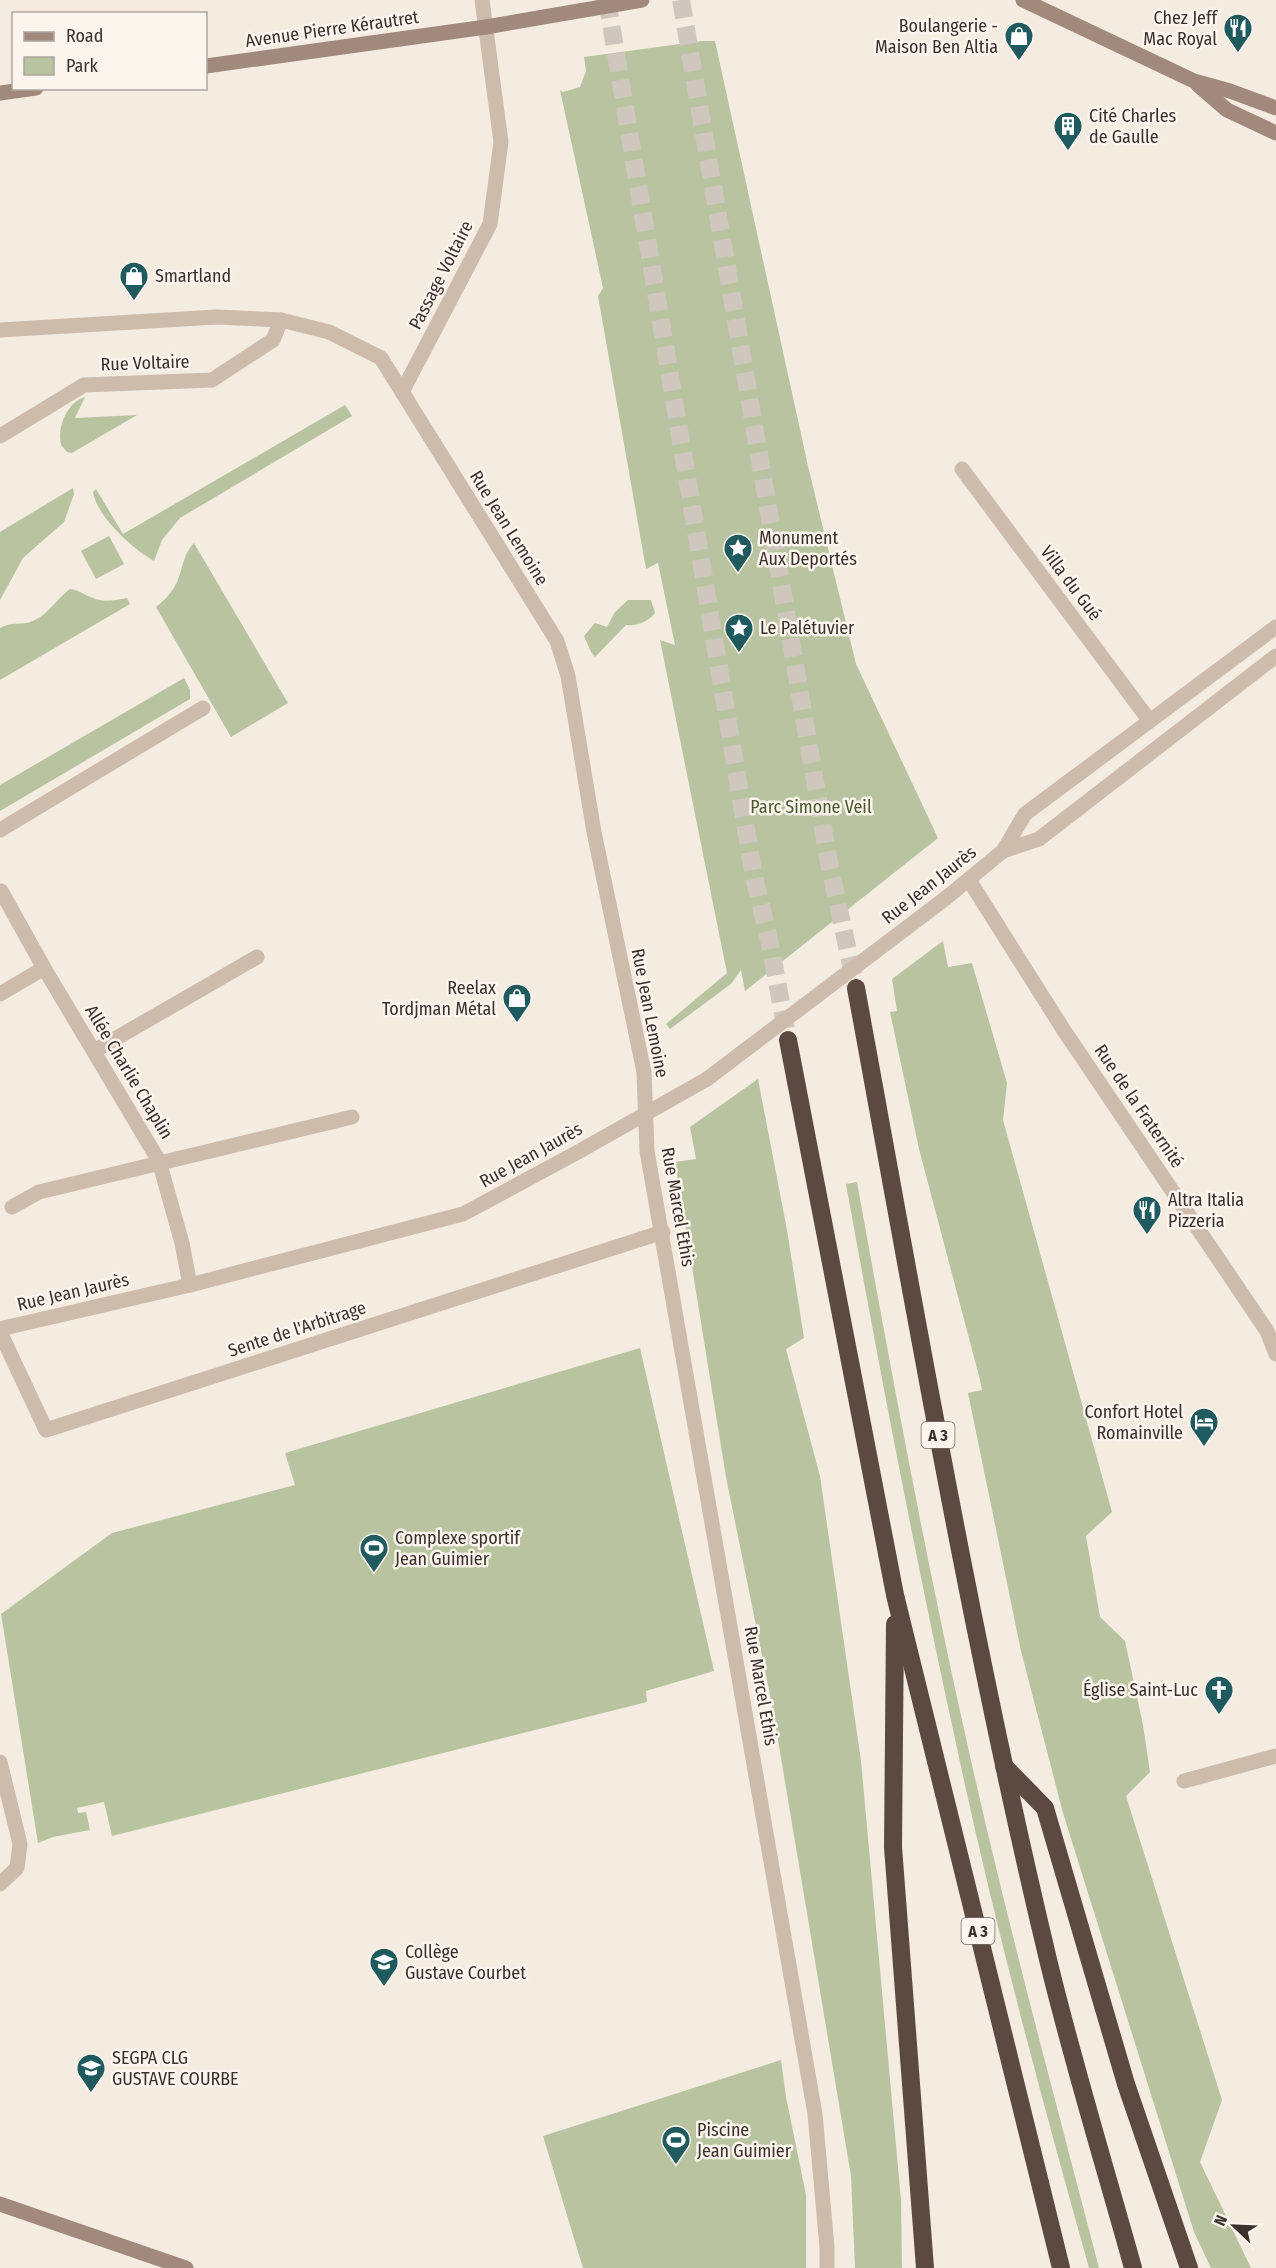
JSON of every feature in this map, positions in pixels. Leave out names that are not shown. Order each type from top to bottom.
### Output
[{"type":"highway","name":"A 3","points":[[856,988],[958,1542],[1004,1766],[1047,1953],[1133,2268]]},
{"type":"highway","name":"A 3","points":[[788,1040],[896,1595],[1061,2268]]},
{"type":"highway","points":[[896,1595],[893,1847],[925,2268]]},
{"type":"highway","points":[[1004,1766],[1045,1808],[1126,2084],[1189,2268]]},
{"type":"main road","name":"Avenue Pierre Kérautret","points":[[207,66],[486,27],[642,0]]},
{"type":"main road","points":[[1023,0],[1194,81],[1276,108]]},
{"type":"main road","points":[[1194,81],[1227,110],[1276,133]]},
{"type":"main road","points":[[0,93],[22,90]]},
{"type":"main road","points":[[0,2204],[186,2268]]},
{"type":"street","name":"Passage Voltaire","points":[[402,392],[490,224],[501,142],[482,0]]},
{"type":"street","name":"Rue Jean Lemoine","points":[[0,330],[216,317],[281,320],[329,332],[381,358],[557,641],[568,676],[594,832],[644,1072],[645,1112]]},
{"type":"street","name":"Rue Voltaire","points":[[0,436],[84,385],[212,380],[273,340],[281,320]]},
{"type":"street","name":"Villa du Gué","points":[[962,469],[1149,720]]},
{"type":"street","name":"Rue Jean Jaurès","points":[[0,1330],[190,1286],[463,1214],[578,1152],[645,1112],[707,1079],[969,880],[1003,851],[1025,814],[1276,627]]},
{"type":"street","name":"Rue Jean Jaurès","points":[[1003,851],[1039,839],[1276,656]]},
{"type":"street","points":[[0,830],[203,708]]},
{"type":"street","name":"Rue de la Fraternité","points":[[969,880],[1063,1029],[1267,1331],[1276,1354]]},
{"type":"street","name":"Allée Charlie Chaplin","points":[[1,891],[159,1161],[182,1244],[190,1286]]},
{"type":"street","points":[[94,1052],[257,957]]},
{"type":"street","points":[[0,994],[44,968]]},
{"type":"street","name":"Rue Marcel Ethis","points":[[645,1112],[647,1151],[663,1232],[815,2114],[827,2268]]},
{"type":"street","points":[[12,1207],[39,1192],[159,1161],[352,1117]]},
{"type":"street","name":"Sente de l'Arbitrage","points":[[0,1330],[46,1430],[663,1232]]},
{"type":"street","points":[[1184,1781],[1276,1756]]},
{"type":"street","points":[[0,1762],[20,1844],[17,1868],[0,1884]]},
{"type":"green space","name":"Parc Simone Veil","points":[[715,41],[808,466],[856,664],[938,838],[745,991],[741,970],[731,984],[670,1029],[666,1024],[727,973],[660,640],[675,645],[658,563],[646,569],[598,296],[603,288],[560,90],[563,92],[580,87],[586,71],[584,57]]},
{"type":"green space","points":[[85,397],[75,418],[137,415],[72,453],[67,452],[61,445],[62,423],[73,404]]},
{"type":"green space","points":[[345,405],[352,416],[180,518],[162,540],[154,561],[136,549],[117,531],[101,512],[96,502],[93,492],[96,489],[123,534]]},
{"type":"green space","points":[[73,488],[74,494],[64,522],[23,558],[0,600],[0,532]]},
{"type":"green space","points":[[109,536],[124,564],[96,579],[81,551]]},
{"type":"green space","points":[[194,543],[288,703],[231,737],[156,607],[175,586],[185,556]]},
{"type":"green space","points":[[70,589],[101,600],[127,598],[130,604],[0,680],[0,628],[39,618]]},
{"type":"green space","points":[[628,600],[651,600],[655,613],[642,623],[626,625],[595,657],[584,636],[595,623],[607,627],[615,612]]},
{"type":"green space","points":[[184,678],[190,690],[190,699],[0,811],[0,785]]},
{"type":"green space","points":[[943,941],[948,967],[972,963],[1007,1083],[1003,1120],[1112,1512],[1086,1536],[1100,1617],[1125,1641],[1143,1725],[1150,1772],[1126,1796],[1222,2100],[1200,2162],[1251,2268],[1211,2268],[1194,2232],[1063,1813],[1021,1651],[968,1393],[982,1390],[919,1149],[890,1012],[897,1011],[892,979]]},
{"type":"green space","points":[[758,1079],[787,1230],[804,1338],[786,1349],[820,1476],[861,1761],[901,2200],[902,2268],[855,2268],[851,2176],[773,1710],[726,1477],[675,1162],[696,1159],[690,1127]]},
{"type":"green space","points":[[857,1182],[910,1465],[968,1747],[1015,1943],[1099,2268],[1089,2268],[1019,2009],[971,1814],[885,1396],[846,1184]]},
{"type":"green space","name":"Complexe sportif Jean Guimier","points":[[640,1348],[714,1671],[646,1691],[647,1702],[112,1836],[104,1802],[77,1808],[78,1813],[86,1812],[90,1830],[53,1837],[38,1843],[1,1614],[112,1533],[295,1485],[285,1453]]},
{"type":"green space","name":"Piscine Jean Guimier","points":[[781,2060],[786,2097],[806,2195],[806,2268],[583,2268],[543,2136]]},
{"type":"tunnel","points":[[607,0],[754,877],[769,939],[787,1035]]},
{"type":"tunnel","points":[[681,0],[829,863],[856,988]]},
{"type":"place","name":"Chez Jeff Mac Royal","points":[[1238,54]]},
{"type":"place","name":"Boulangerie - Maison Ben Altia","points":[[1019,62]]},
{"type":"place","name":"Cité Charles de Gaulle","points":[[1068,152]]},
{"type":"place","name":"Smartland","points":[[134,302]]},
{"type":"place","name":"Monument Aux Deportés","points":[[738,574]]},
{"type":"place","name":"Le Palétuvier","points":[[739,654]]},
{"type":"place","name":"Reelax Tordjman Métal","points":[[517,1024]]},
{"type":"place","name":"Altra Italia Pizzeria","points":[[1147,1236]]},
{"type":"place","name":"Confort Hotel Romainville","points":[[1204,1448]]},
{"type":"place","name":"Complexe sportif Jean Guimier","points":[[374,1574]]},
{"type":"place","name":"Église Saint-Luc","points":[[1219,1716]]},
{"type":"place","name":"Collège Gustave Courbet","points":[[384,1988]]},
{"type":"place","name":"SEGPA CLG GUSTAVE COURBE","points":[[91,2094]]},
{"type":"place","name":"Piscine Jean Guimier","points":[[676,2166]]}]
